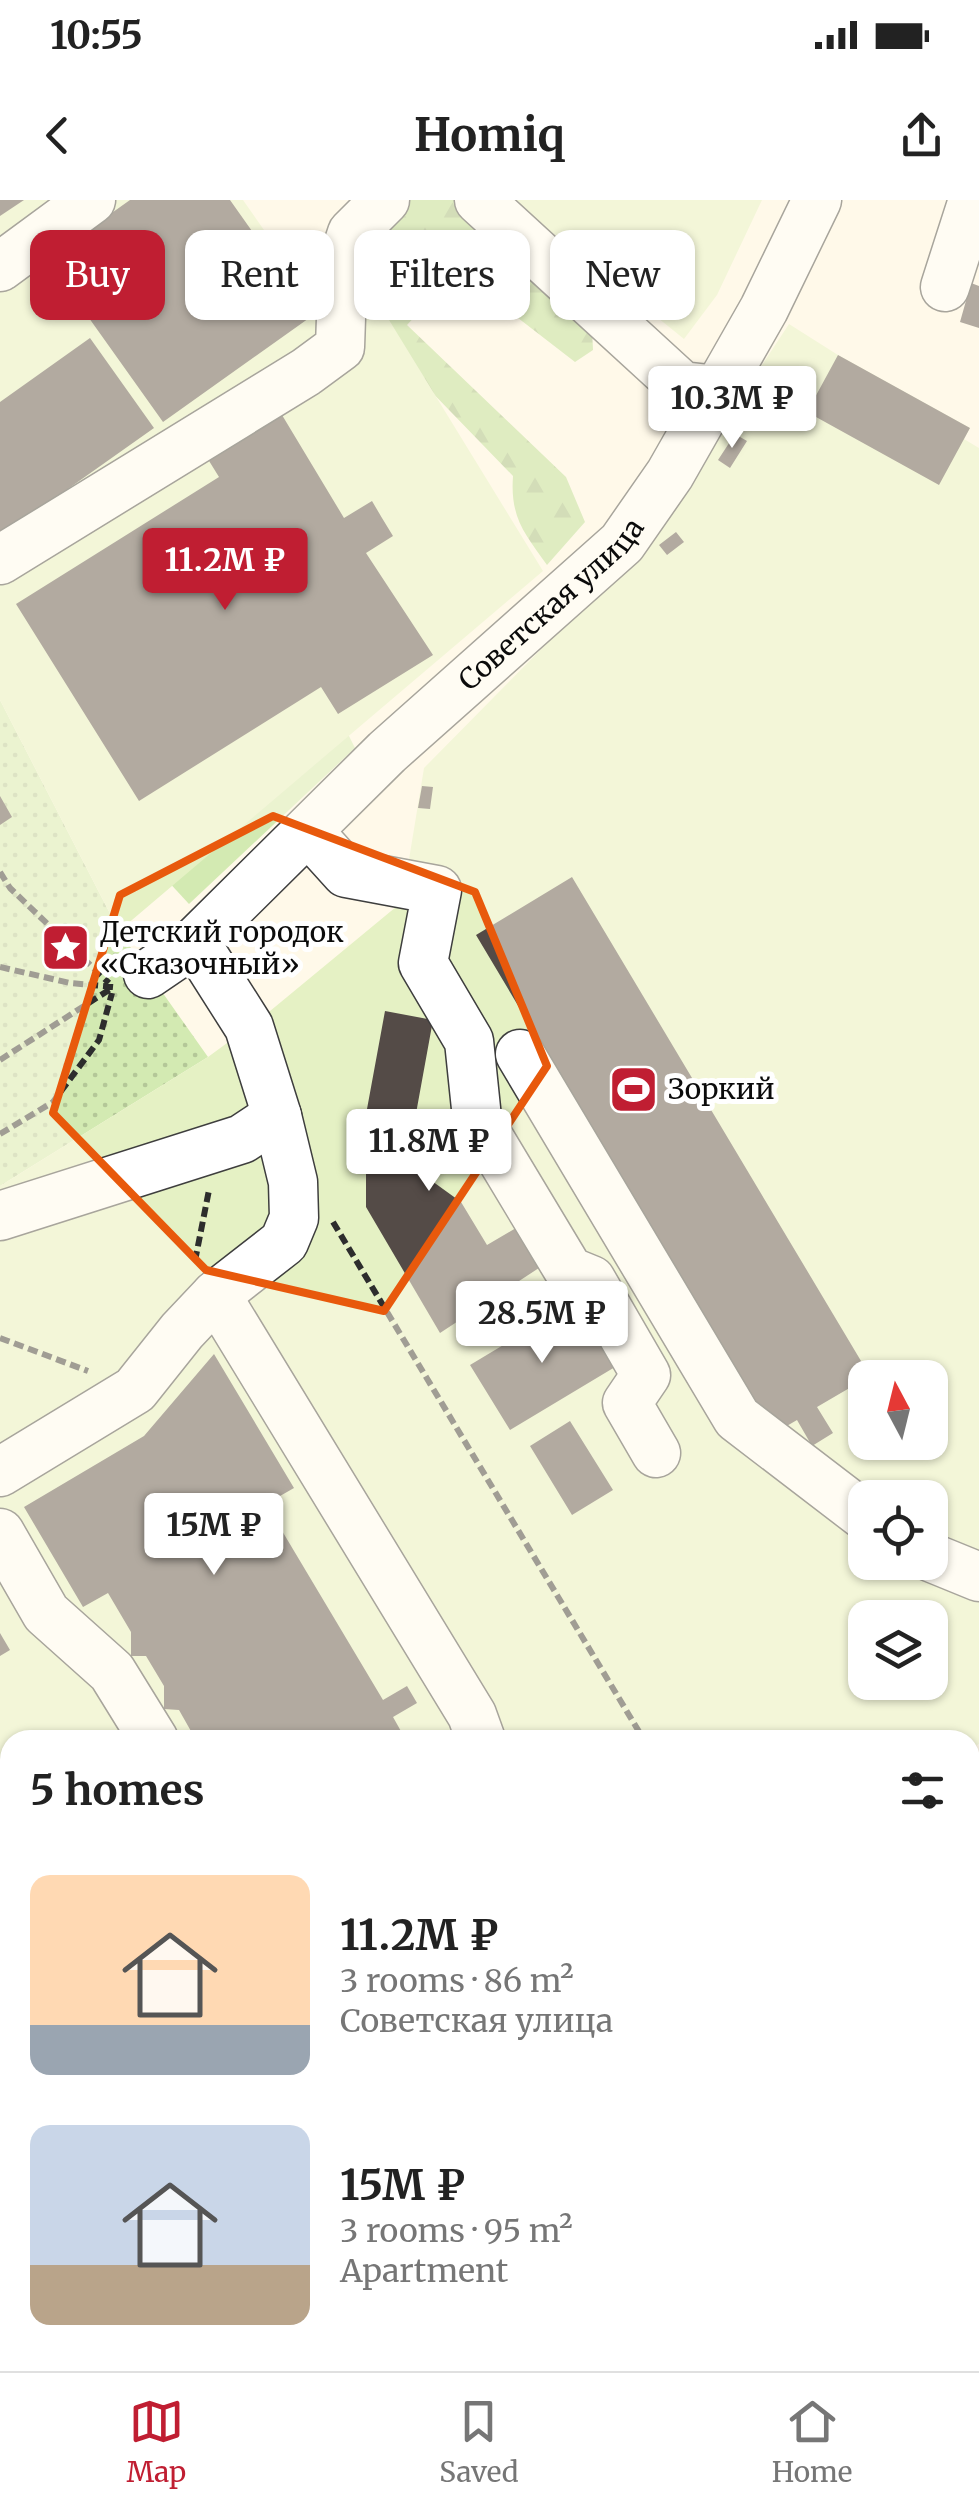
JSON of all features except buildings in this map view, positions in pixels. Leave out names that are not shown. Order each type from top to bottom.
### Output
[{"type":"street","points":[[0,267],[91,200]]},
{"type":"street","points":[[0,560],[306,372],[340,347],[344,260],[352,233],[385,200]]},
{"type":"street","points":[[479,200],[682,386],[718,390]]},
{"type":"street","name":"Советская улица","points":[[131,981],[195,942],[387,752],[622,543],[670,474],[764,310],[817,200]]},
{"type":"street","points":[[945,287],[973,200]]},
{"type":"street","points":[[308,831],[346,873],[437,890],[423,963],[469,1040],[477,1118],[569,1271],[591,1280],[646,1375],[626,1403],[656,1453]]},
{"type":"street","points":[[0,1472],[135,1390],[216,1295],[284,1242],[294,1218],[293,1182],[260,1127],[249,1027],[195,942]]},
{"type":"street","points":[[520,1054],[736,1418],[848,1503]]},
{"type":"street","points":[[0,1216],[260,1127]]},
{"type":"street","points":[[216,1295],[477,1730]]},
{"type":"street","points":[[0,1533],[46,1613],[112,1672],[148,1730]]},
{"type":"street","points":[[948,1564],[979,1577]]},
{"type":"path","points":[[0,872],[10,888],[131,981]]},
{"type":"path","points":[[0,967],[70,983],[131,981]]},
{"type":"path","points":[[0,1060],[131,981]]},
{"type":"path","points":[[0,1134],[54,1102],[99,1040],[131,981]]},
{"type":"path","points":[[182,1331],[210,1185],[260,1127]]},
{"type":"path","points":[[293,1182],[322,1204],[638,1730]]},
{"type":"path","points":[[0,1338],[135,1390]]},
{"type":"highlighted area","points":[[273,816],[475,892],[547,1066],[384,1311],[206,1270],[53,1113],[120,895]]},
{"type":"green space","points":[[0,200],[243,200],[264,230],[185,230],[185,320],[334,320],[334,311],[354,299],[354,320],[389,320],[543,571],[119,931],[0,700]]},
{"type":"green space","points":[[400,200],[467,200],[496,230],[362,230]]},
{"type":"green space","points":[[512,200],[762,200],[717,295],[684,339],[660,320],[695,320],[695,230],[550,231]]},
{"type":"green space","points":[[530,265],[550,286],[550,320],[583,320],[592,329],[593,350],[575,362],[521,320],[530,320]]},
{"type":"green space","points":[[383,320],[412,320],[407,325],[566,477],[585,522],[547,565],[516,514],[513,476],[421,381]]},
{"type":"green space","name":"Зоркий","points":[[789,324],[970,428],[964,439],[979,448],[979,1730],[0,1730],[0,1186],[208,1057],[402,902],[424,768],[642,547]]},
{"type":"green space","name":"Детский городок «Сказочный»","points":[[0,700],[119,931],[208,1057],[0,1186]]},
{"type":"green space","points":[[338,714],[355,748],[189,904],[116,825]]},
{"type":"green space","points":[[0,1601],[9,1730],[0,1730]]},
{"type":"place","name":"Детский городок «Сказочный»","points":[[65,948]]},
{"type":"place","name":"Зоркий","points":[[633,1089]]}]
